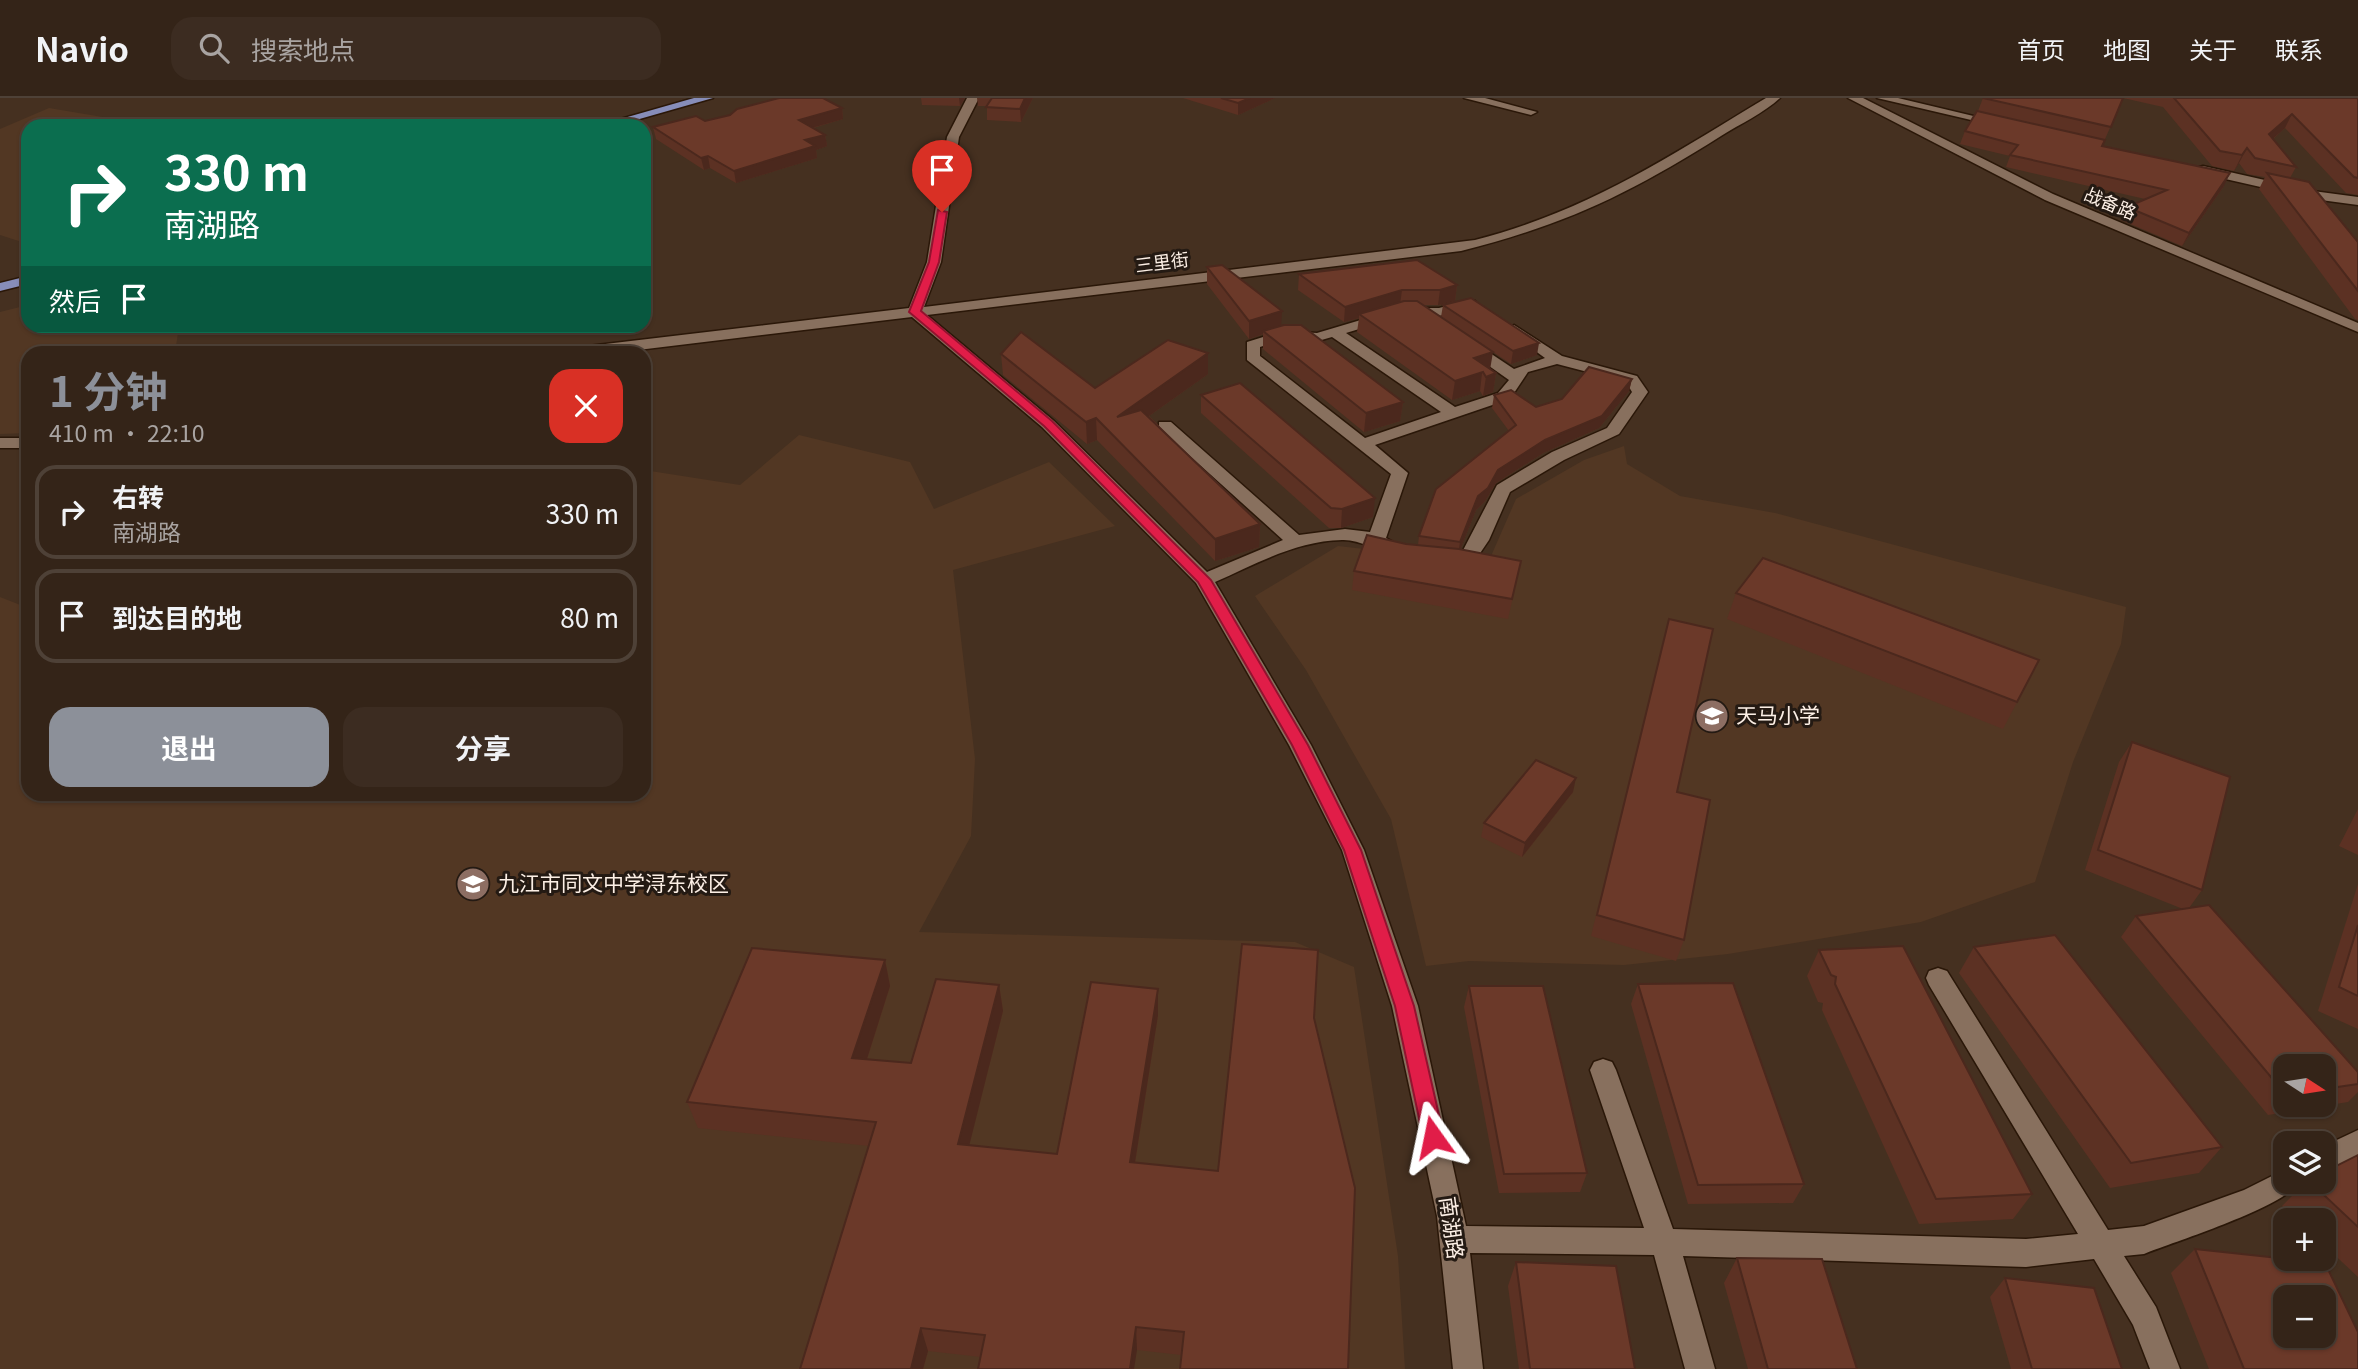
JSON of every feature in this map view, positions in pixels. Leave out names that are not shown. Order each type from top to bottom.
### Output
[{"type":"main road","points":[[628,119],[707,98]]},
{"type":"main road","points":[[0,287],[21,282]]},
{"type":"street","points":[[915,312],[934,262],[953,137],[973,98]]},
{"type":"street","points":[[1469,98],[1531,112]]},
{"type":"street","name":"三里街","points":[[629,346],[1461,247],[1510,236],[1569,215],[1640,181],[1774,98]]},
{"type":"street","name":"战备路","points":[[1854,98],[2049,197],[2358,328]]},
{"type":"street","points":[[1883,98],[2015,128]]},
{"type":"street","points":[[2191,167],[2313,195],[2358,201]]},
{"type":"street","points":[[1377,538],[1400,473],[1252,357],[1252,345],[1282,335],[1318,337],[1401,312],[1439,312],[1474,302],[1557,359],[1632,379],[1640,392],[1613,431],[1558,456],[1503,488],[1480,540],[1464,564],[1437,560]]},
{"type":"street","name":"南湖路","points":[[915,312],[1048,424],[1204,580],[1300,745],[1353,850],[1405,1006],[1451,1216],[1468,1369]]},
{"type":"street","points":[[1419,312],[1517,378]]},
{"type":"street","points":[[1334,332],[1453,413]]},
{"type":"street","points":[[1363,444],[1504,396],[1522,369],[1557,359]]},
{"type":"street","points":[[1165,425],[1296,542]]},
{"type":"street","points":[[0,443],[21,443]]},
{"type":"street","points":[[1204,580],[1315,535],[1377,538],[1410,557]]},
{"type":"street","points":[[1938,978],[2145,1317],[2165,1369]]},
{"type":"street","points":[[1602,1070],[1663,1242],[1700,1369]]},
{"type":"street","points":[[2336,1154],[2358,1142]]},
{"type":"street","points":[[1453,1239],[1663,1242],[2026,1253],[2144,1240],[2253,1199],[2273,1188]]},
{"type":"shaded area","points":[[49,108],[114,119],[23,119]]},
{"type":"shaded area","points":[[21,120],[21,242],[0,235],[0,129]]},
{"type":"shaded area","points":[[21,307],[21,333],[178,333],[176,346],[21,346],[21,433],[0,434],[0,312]]},
{"type":"shaded area","name":"九江市同文中学浔东校区","points":[[799,435],[910,462],[934,509],[1049,462],[1115,526],[953,570],[975,759],[971,836],[919,932],[1295,942],[1354,967],[1398,1256],[1405,1369],[0,1369],[0,597],[21,605],[21,801],[651,801],[651,471],[740,485]]},
{"type":"shaded area","name":"天马小学","points":[[1624,446],[1627,464],[1680,496],[1775,513],[2126,607],[2121,644],[2073,762],[2035,882],[1921,922],[1728,954],[1624,965],[1469,961],[1426,966],[1391,819],[1306,670],[1255,596],[1338,546],[1488,563],[1516,499],[1584,460]]},
{"type":"building","points":[[779,98],[823,98],[842,108],[799,120],[825,135],[805,140],[815,146],[734,171],[708,156],[701,158],[653,127],[696,116],[705,121]]},
{"type":"building","points":[[992,98],[1025,98],[1020,109],[986,107]]},
{"type":"building","points":[[1221,98],[1250,98],[1238,103]]},
{"type":"building","points":[[1983,98],[2123,98],[2111,127]]},
{"type":"building","points":[[2174,98],[2358,98],[2358,178],[2292,114],[2269,134],[2296,167],[2255,158],[2247,148],[2242,155],[2220,151]]},
{"type":"building","points":[[1977,111],[2105,140],[2102,146],[2230,173],[2189,233],[2127,207],[2167,190],[2010,155],[2018,145],[1965,131]]},
{"type":"building","points":[[2267,173],[2309,182],[2358,242],[2358,291]]},
{"type":"building","points":[[1417,260],[1457,285],[1440,290],[1402,290],[1345,307],[1299,274]]},
{"type":"building","points":[[1222,265],[1282,311],[1249,321],[1207,267]]},
{"type":"building","points":[[1471,298],[1539,343],[1513,351],[1443,305]]},
{"type":"building","points":[[1404,301],[1417,301],[1493,352],[1474,358],[1496,373],[1486,377],[1483,372],[1455,381],[1359,314]]},
{"type":"building","points":[[1284,325],[1301,325],[1403,402],[1366,413],[1263,331]]},
{"type":"building","points":[[1021,332],[1095,388],[1168,340],[1208,353],[1117,417],[1141,410],[1260,524],[1215,539],[1096,418],[1086,422],[1001,354]]},
{"type":"building","points":[[1589,367],[1632,379],[1602,416],[1545,440],[1498,470],[1488,488],[1478,496],[1460,542],[1419,536],[1436,489],[1516,425],[1494,395],[1511,390],[1536,407],[1562,399]]},
{"type":"building","points":[[1240,383],[1375,498],[1342,509],[1331,508],[1201,395]]},
{"type":"building","points":[[1367,535],[1406,544],[1459,549],[1521,561],[1512,599],[1354,571]]},
{"type":"building","points":[[1763,558],[2039,660],[2017,702],[1736,593]]},
{"type":"building","points":[[1669,619],[1713,629],[1677,792],[1710,800],[1684,940],[1597,915]]},
{"type":"building","points":[[2132,742],[2230,777],[2202,890],[2098,850]]},
{"type":"building","points":[[1536,760],[1576,778],[1525,843],[1484,823]]},
{"type":"building","points":[[2209,905],[2358,1072],[2358,1084],[2336,1087],[2336,1054],[2273,1054],[2273,1079],[2136,916]]},
{"type":"building","points":[[2358,925],[2358,996],[2339,987]]},
{"type":"building","points":[[2055,935],[2222,1147],[2131,1163],[1974,947]]},
{"type":"building","points":[[1242,944],[1318,950],[1314,1018],[1355,1188],[1348,1369],[1180,1369],[1184,1332],[1136,1327],[1130,1369],[978,1369],[985,1335],[921,1328],[911,1369],[800,1369],[876,1122],[687,1102],[752,948],[885,960],[852,1058],[911,1063],[936,979],[999,985],[958,1144],[1057,1154],[1091,982],[1158,989],[1130,1162],[1218,1171]]},
{"type":"building","points":[[1903,946],[2032,1194],[1936,1199],[1835,984],[1836,977],[1831,975],[1819,950]]},
{"type":"building","points":[[1733,983],[1804,1184],[1698,1185],[1638,984]]},
{"type":"building","points":[[1469,986],[1543,986],[1587,1173],[1504,1174]]},
{"type":"building","points":[[2358,1155],[2358,1227],[2323,1194],[2336,1194],[2336,1166]]},
{"type":"building","points":[[2195,1249],[2273,1257],[2273,1271],[2329,1271],[2336,1285],[2273,1285],[2273,1348],[2336,1348],[2336,1286],[2358,1332],[2358,1369],[2244,1369]]},
{"type":"building","points":[[1737,1258],[1822,1259],[1857,1369],[1768,1369]]},
{"type":"building","points":[[1516,1262],[1616,1266],[1635,1369],[1530,1369]]},
{"type":"building","points":[[2005,1278],[2094,1288],[2122,1369],[2032,1369]]},
{"type":"place","name":"天马小学","points":[[1712,716]]},
{"type":"place","name":"九江市同文中学浔东校区","points":[[473,884]]},
{"type":"route","points":[[942,212],[934,262],[915,312],[1048,424],[1113,486],[1204,580],[1300,745],[1353,850],[1405,1006],[1433,1137]]}]
